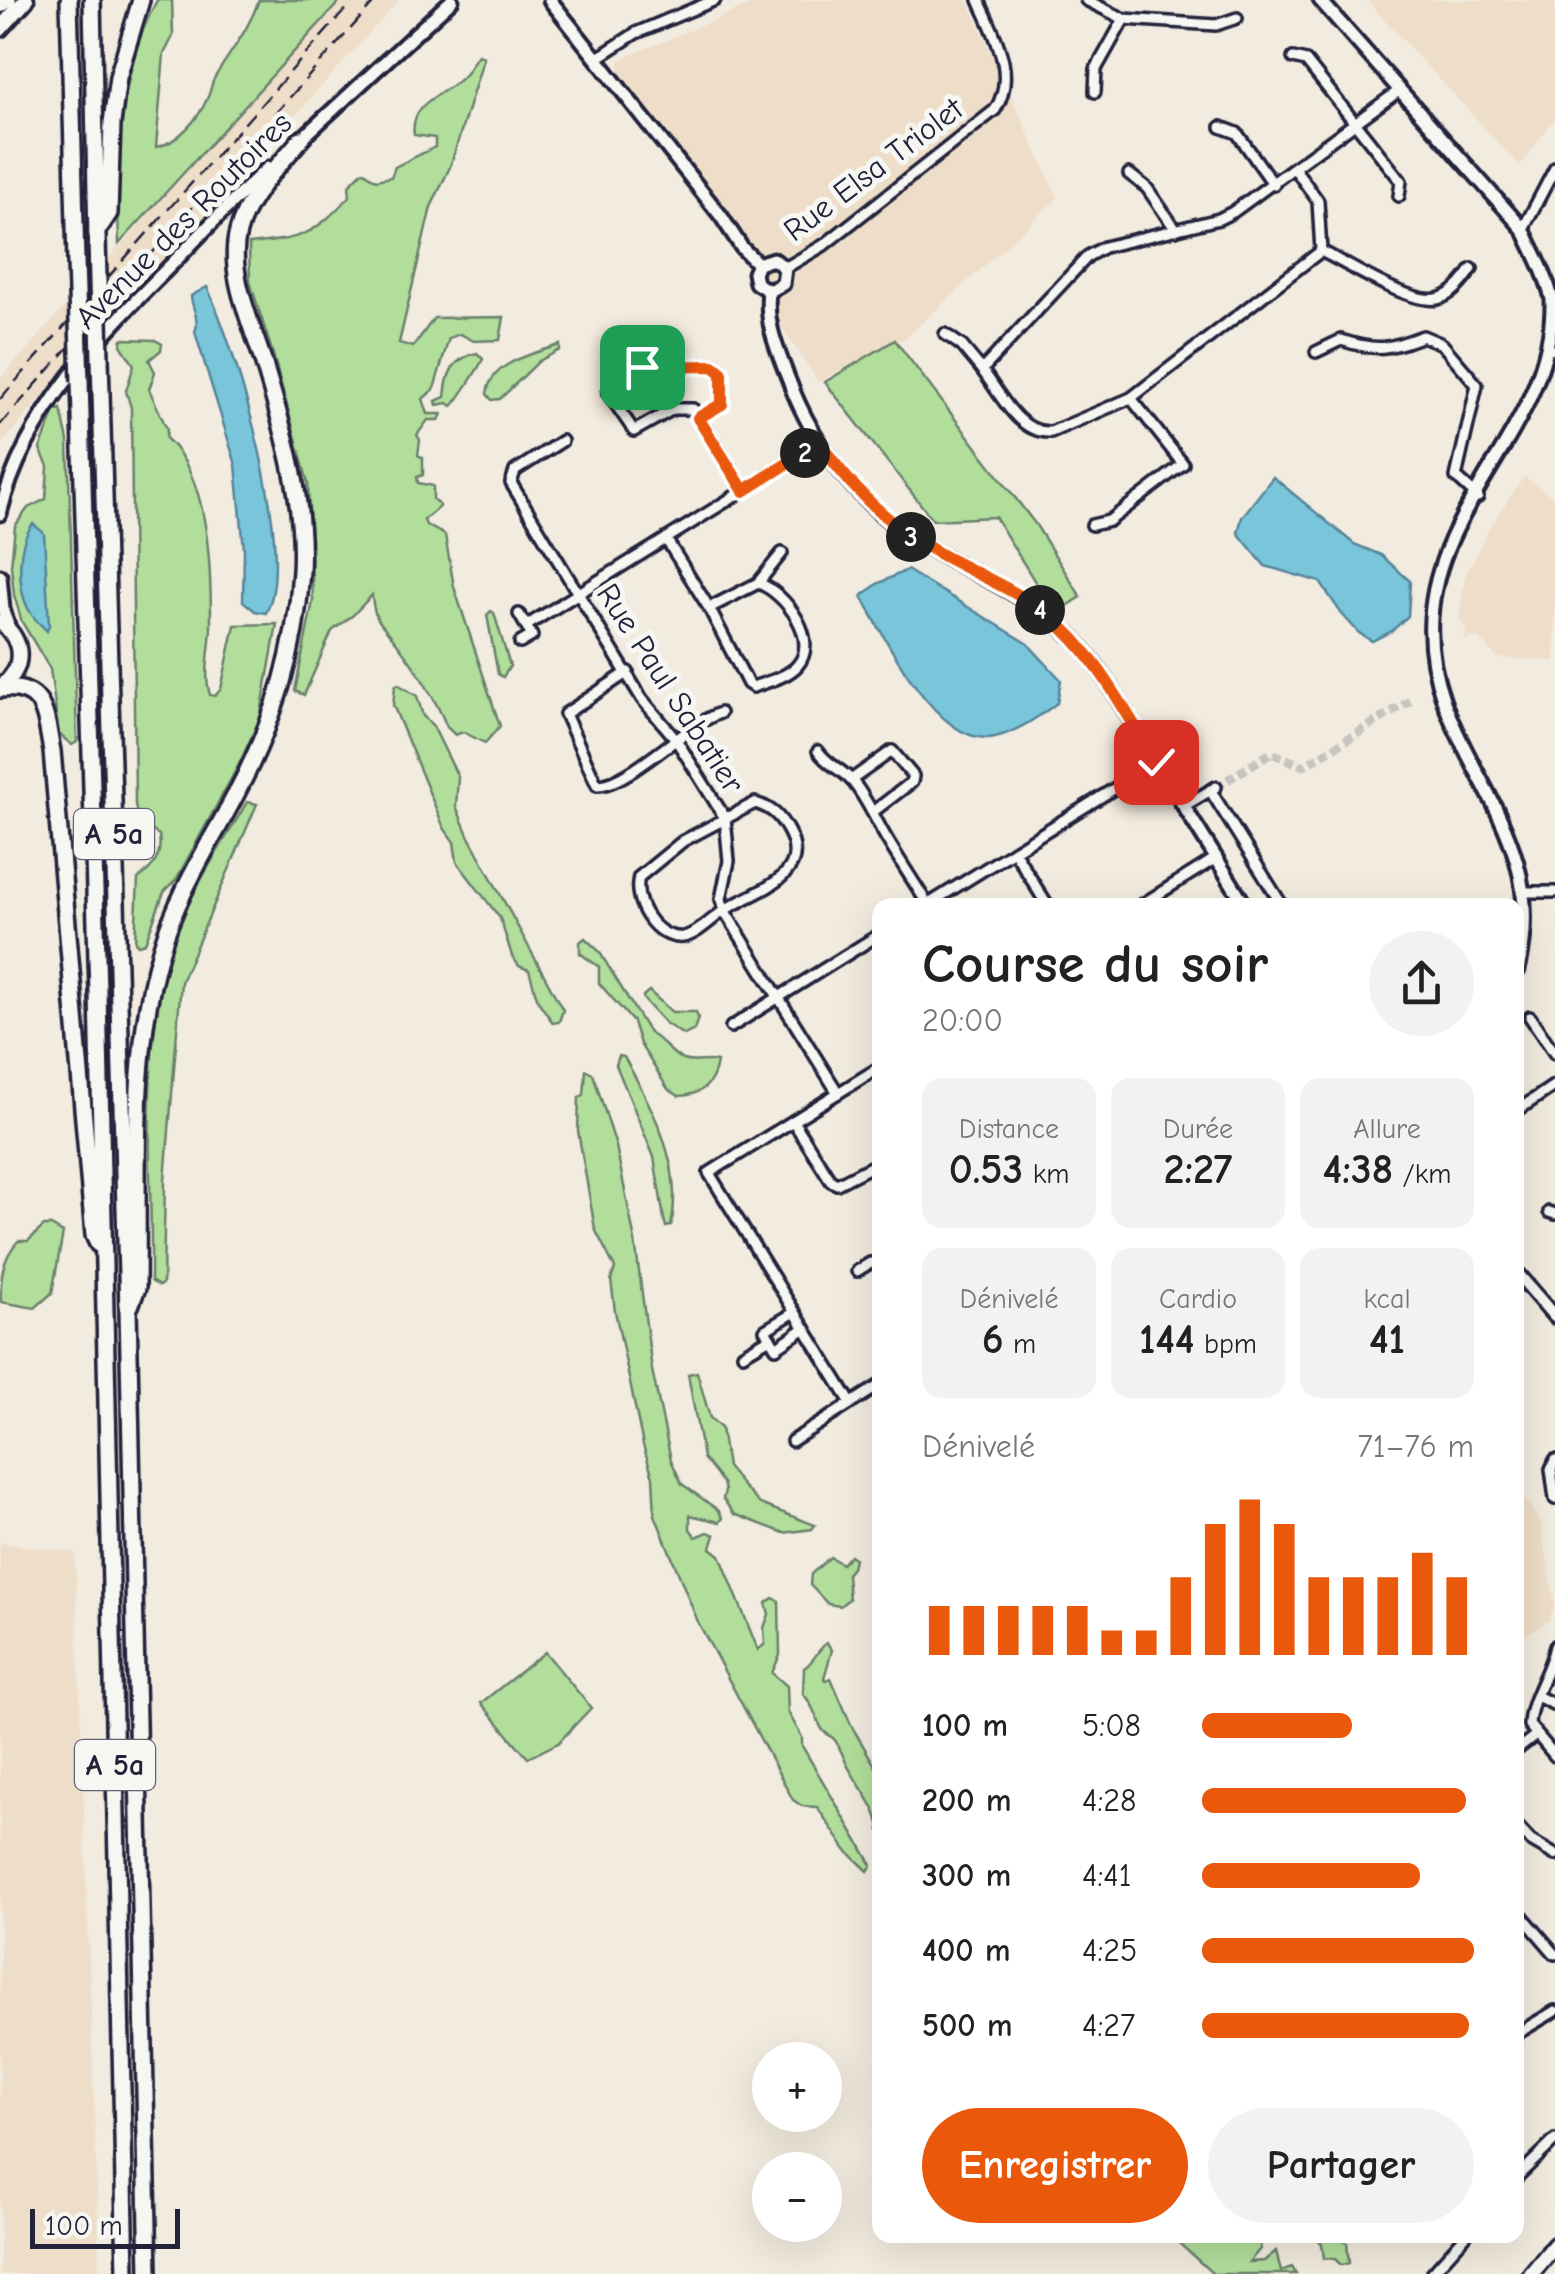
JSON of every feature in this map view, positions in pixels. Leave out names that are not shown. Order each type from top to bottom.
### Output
[{"type":"highway","points":[[0,5],[8,0]]},
{"type":"highway","name":"A 5a","points":[[69,0],[104,1256],[126,2274]]},
{"type":"highway","name":"A 5a","points":[[92,0],[128,1310],[149,2274]]},
{"type":"highway","points":[[97,235],[109,213],[114,98],[122,57],[142,0]]},
{"type":"highway","points":[[128,1310],[137,1288],[141,1076],[146,1019],[158,962],[189,882],[268,728],[294,636],[302,558],[300,516],[293,471],[245,304],[235,254],[244,214],[301,139]]},
{"type":"highway","points":[[0,688],[34,694],[45,714],[52,751],[94,1235],[104,1256]]},
{"type":"main road","points":[[0,30],[26,0]]},
{"type":"main road","points":[[0,688],[18,668],[18,642],[5,626]]},
{"type":"main road","points":[[1531,2274],[1555,2245]]},
{"type":"street","name":"Avenue des Routoires","points":[[0,514],[28,436],[66,380],[148,287],[248,186],[452,0]]},
{"type":"street","name":"Rue Elsa Triolet","points":[[550,0],[758,264]]},
{"type":"street","points":[[596,58],[636,33],[715,0]]},
{"type":"street","points":[[980,3],[994,0]]},
{"type":"street","points":[[1086,0],[1124,20],[1216,25],[1238,18]]},
{"type":"street","points":[[1320,0],[1523,229],[1544,272],[1551,297],[1555,350],[1537,408],[1450,543],[1440,570],[1431,618],[1434,661],[1446,705],[1514,842],[1526,892],[1524,940]]},
{"type":"street","name":"Rue Elsa Triolet","points":[[785,268],[824,245],[996,110],[1004,91],[1004,62],[980,3]]},
{"type":"street","points":[[1095,92],[1096,69],[1124,20]]},
{"type":"street","points":[[1293,58],[1306,61],[1401,181],[1399,196]]},
{"type":"street","points":[[982,370],[1088,256],[1104,247],[1219,219],[1274,184],[1400,90]]},
{"type":"street","points":[[1221,127],[1237,133],[1274,184]]},
{"type":"street","points":[[1523,229],[1555,168]]},
{"type":"street","points":[[1294,169],[1318,201],[1322,251]]},
{"type":"street","points":[[1129,174],[1147,188],[1176,230]]},
{"type":"street","points":[[1322,251],[1418,300],[1440,299],[1461,285],[1472,270]]},
{"type":"street","points":[[946,334],[962,346],[1024,426],[1037,433],[1051,432],[1131,398],[1322,251]]},
{"type":"street","points":[[773,259],[785,268],[783,284],[769,291],[754,278],[758,264],[773,259]]},
{"type":"street","points":[[769,291],[768,324],[798,402],[820,443],[857,490],[904,532],[1021,596],[1068,633],[1100,671],[1241,898]]},
{"type":"street","points":[[1316,352],[1341,340],[1362,347],[1392,348],[1423,336],[1442,344],[1477,385],[1456,477],[1478,497]]},
{"type":"street","points":[[698,418],[722,404],[722,373],[713,366],[642,367],[608,393],[634,431],[673,409],[693,409],[698,418],[744,491]]},
{"type":"street","points":[[1092,525],[1109,520],[1183,464],[1131,398]]},
{"type":"street","name":"Rue Paul Sabatier","points":[[562,442],[515,471],[511,483],[642,699],[676,738],[725,818],[729,862],[721,900],[724,910]]},
{"type":"street","points":[[526,626],[820,443]]},
{"type":"street","points":[[666,540],[753,687],[790,672],[804,658],[805,646],[785,598],[754,585]]},
{"type":"street","points":[[709,608],[754,585],[782,553]]},
{"type":"street","points":[[0,576],[5,626]]},
{"type":"street","points":[[518,614],[532,636],[520,643]]},
{"type":"street","points":[[628,672],[566,714],[593,781],[605,786],[720,712]]},
{"type":"street","points":[[818,751],[829,767],[841,770],[851,780],[874,811],[923,898]]},
{"type":"street","points":[[851,780],[892,751],[913,776],[912,782],[874,811]]},
{"type":"street","points":[[938,898],[1156,762]]},
{"type":"street","points":[[1184,806],[1213,788],[1278,898]]},
{"type":"street","points":[[755,804],[770,808],[789,832],[796,855],[792,868],[690,935],[668,935],[650,921],[640,903],[638,878],[683,842],[725,818],[755,804]]},
{"type":"street","points":[[1014,851],[1043,898]]},
{"type":"street","points":[[1153,898],[1216,858]]},
{"type":"street","points":[[1526,892],[1555,892]]},
{"type":"street","points":[[724,910],[838,1093]]},
{"type":"street","points":[[730,1027],[872,939]]},
{"type":"street","points":[[1530,1017],[1551,1041],[1555,1054]]},
{"type":"street","points":[[851,1404],[709,1173],[872,1072]]},
{"type":"street","points":[[1524,1106],[1555,1085]]},
{"type":"street","points":[[793,1120],[838,1184],[872,1166]]},
{"type":"street","points":[[857,1270],[872,1263]]},
{"type":"street","points":[[1524,1281],[1555,1317]]},
{"type":"street","points":[[795,1312],[765,1330],[776,1348],[805,1328]]},
{"type":"street","points":[[744,1354],[770,1338]]},
{"type":"street","points":[[792,1442],[872,1390]]},
{"type":"street","points":[[1555,1460],[1551,1469],[1555,1499]]},
{"type":"street","points":[[1553,1750],[1536,1735],[1530,1725],[1530,1713],[1555,1646]]},
{"type":"street","points":[[1538,1696],[1555,1705]]},
{"type":"street","points":[[1524,1744],[1536,1735]]},
{"type":"street","points":[[1524,1833],[1555,1855]]},
{"type":"street","points":[[1524,1919],[1555,1954]]},
{"type":"street","points":[[1524,2029],[1555,2011]]},
{"type":"street","points":[[1524,2170],[1555,2140]]},
{"type":"street","points":[[1431,2274],[1457,2243]]},
{"type":"shaded area","points":[[341,0],[399,0],[0,445],[0,379]]},
{"type":"shaded area","points":[[762,0],[967,0],[1058,198],[907,337],[818,382],[780,324],[752,244],[619,81],[619,60]]},
{"type":"shaded area","points":[[1366,0],[1555,0],[1555,118],[1520,166]]},
{"type":"shaded area","points":[[1524,477],[1555,499],[1555,661],[1497,658],[1478,637],[1465,640],[1466,628],[1459,618],[1465,577],[1489,528]]},
{"type":"shaded area","points":[[1524,1498],[1541,1522],[1555,1606],[1549,1620],[1524,1636]]},
{"type":"shaded area","points":[[0,1543],[75,1552],[100,2274],[0,2274]]},
{"type":"green space","points":[[157,0],[172,0],[173,36],[164,54],[156,147],[179,136],[199,114],[215,77],[245,31],[259,0],[341,0],[119,244],[122,119],[134,57]]},
{"type":"green space","points":[[478,55],[484,57],[450,167],[431,207],[399,343],[413,347],[434,318],[504,317],[500,340],[474,341],[460,334],[449,338],[434,389],[423,399],[428,414],[442,414],[439,420],[428,420],[417,435],[418,455],[423,458],[423,475],[417,477],[418,483],[433,486],[433,499],[440,506],[424,520],[445,535],[454,587],[500,726],[485,743],[463,732],[455,735],[447,727],[418,673],[379,621],[372,595],[332,631],[304,695],[295,691],[313,601],[308,483],[250,282],[249,244],[306,233],[350,196],[349,185],[363,171],[376,180],[391,177],[395,167],[435,147],[435,138],[414,135],[417,114],[464,76]]},
{"type":"green space","points":[[122,339],[155,340],[162,344],[161,350],[149,360],[155,372],[149,389],[167,429],[166,438],[192,476],[205,525],[210,577],[210,695],[215,696],[221,689],[235,625],[277,624],[260,719],[176,880],[164,892],[145,943],[138,945],[138,879],[156,860],[160,842],[159,835],[138,821],[135,804],[131,408],[126,391],[134,365],[121,345]]},
{"type":"green space","points":[[895,340],[1036,525],[1081,597],[1055,614],[995,517],[933,520],[825,382]]},
{"type":"green space","points":[[560,345],[560,350],[539,361],[500,399],[492,400],[487,394],[496,374],[505,367]]},
{"type":"green space","points":[[477,353],[483,359],[455,403],[437,405],[436,401],[445,397],[452,368]]},
{"type":"green space","points":[[61,409],[68,441],[77,742],[72,745],[59,734],[50,669],[22,622],[11,566],[15,526],[28,508],[46,499],[48,466],[40,449],[55,411]]},
{"type":"green space","points":[[491,611],[510,666],[503,677],[498,674],[487,615]]},
{"type":"green space","points":[[398,684],[417,696],[423,716],[433,726],[458,777],[456,806],[563,1010],[559,1022],[553,1023],[538,1001],[529,970],[519,966],[512,956],[500,918],[457,862],[454,842],[444,828],[393,705]]},
{"type":"green space","points":[[247,802],[257,804],[181,982],[165,1180],[163,1283],[159,1286],[151,1281],[150,1112],[161,986],[187,907]]},
{"type":"green space","points":[[585,938],[599,951],[649,1033],[683,1060],[717,1062],[706,1087],[679,1096],[668,1089],[640,1044],[633,1022],[599,983],[599,967],[580,953],[580,942]]},
{"type":"green space","points":[[649,991],[672,1012],[696,1012],[694,1030],[684,1035],[665,1023],[644,1000]]},
{"type":"green space","points":[[619,1056],[624,1057],[635,1076],[663,1138],[673,1181],[671,1226],[666,1227],[664,1219],[654,1157],[616,1065]]},
{"type":"green space","points":[[586,1070],[593,1074],[616,1146],[635,1241],[652,1370],[671,1460],[682,1484],[723,1518],[720,1522],[690,1515],[690,1529],[696,1537],[708,1532],[715,1535],[711,1548],[720,1555],[758,1650],[765,1644],[764,1628],[769,1614],[766,1603],[773,1598],[779,1601],[780,1655],[772,1673],[787,1686],[788,1712],[802,1737],[802,1746],[872,1865],[868,1871],[846,1850],[817,1807],[802,1806],[793,1800],[698,1622],[655,1515],[653,1477],[615,1311],[611,1280],[615,1268],[595,1229],[578,1131],[579,1097],[584,1095]]},
{"type":"green space","points":[[44,1226],[63,1233],[52,1293],[35,1308],[1,1302],[8,1255],[18,1241],[28,1241]]},
{"type":"green space","points":[[697,1372],[710,1418],[721,1428],[727,1467],[760,1504],[815,1525],[812,1529],[784,1533],[734,1514],[723,1499],[723,1483],[703,1458],[688,1374]]},
{"type":"green space","points":[[850,1555],[854,1558],[847,1574],[849,1599],[840,1606],[828,1604],[810,1585],[811,1574],[830,1557],[842,1564]]},
{"type":"green space","points":[[827,1643],[832,1650],[824,1678],[831,1678],[872,1761],[872,1805],[803,1694],[804,1668]]},
{"type":"green space","points":[[545,1652],[591,1708],[558,1743],[528,1758],[481,1703]]},
{"type":"green space","points":[[1179,2243],[1260,2243],[1260,2249],[1249,2262],[1264,2261],[1276,2251],[1281,2271],[1292,2267],[1296,2274],[1213,2274]]},
{"type":"green space","points":[[1347,2243],[1349,2263],[1341,2265],[1335,2259],[1324,2258],[1322,2244]]},
{"type":"water","points":[[207,287],[247,402],[269,500],[274,584],[266,613],[255,611],[243,601],[244,549],[236,465],[195,332],[191,296]]},
{"type":"water","points":[[1273,477],[1354,544],[1381,555],[1410,581],[1408,616],[1392,631],[1372,641],[1359,633],[1320,582],[1265,566],[1238,533],[1242,517]]},
{"type":"water","points":[[33,524],[44,533],[47,631],[30,612],[22,591],[21,554]]},
{"type":"water","points":[[907,570],[1027,643],[1061,680],[1057,703],[1024,725],[996,737],[968,734],[948,722],[913,683],[862,596]]},
{"type":"tunnel","points":[[1216,787],[1271,753],[1304,766],[1413,699]]},
{"type":"railway","points":[[0,399],[354,0]]},
{"type":"railway","points":[[0,425],[376,0]]},
{"type":"route","points":[[642,367],[713,366],[722,373],[722,404],[698,418],[744,491],[820,443],[869,503],[904,532],[1050,616],[1100,671],[1156,762]]}]
